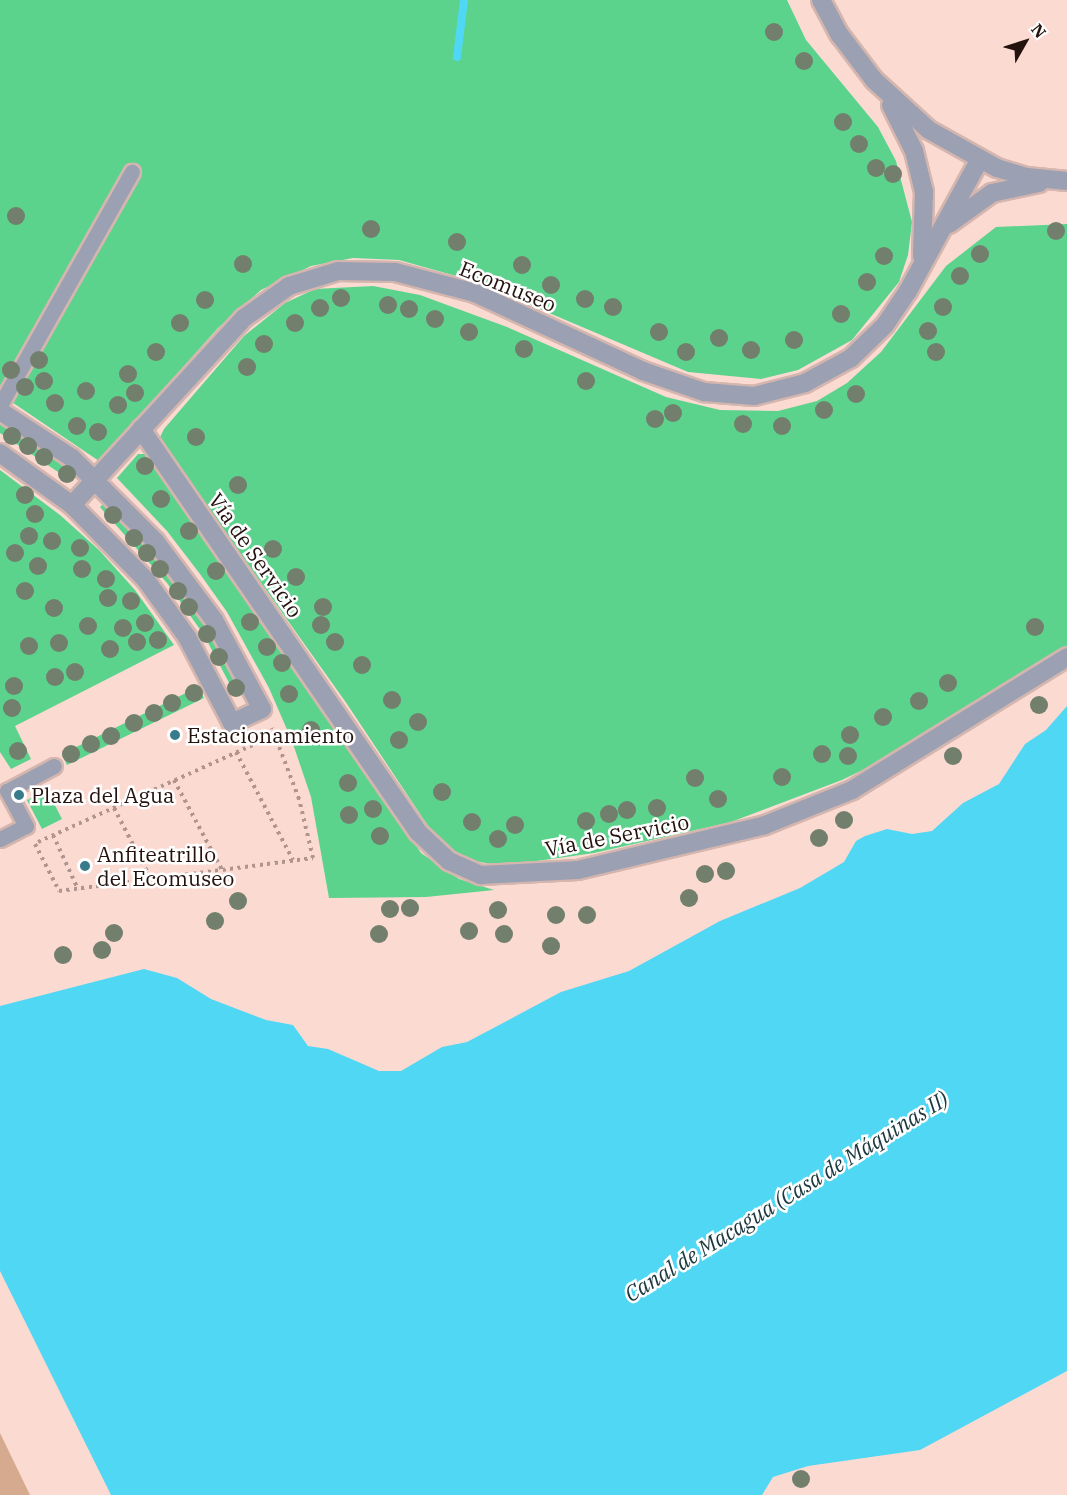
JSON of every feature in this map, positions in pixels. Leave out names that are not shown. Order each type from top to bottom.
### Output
[{"type":"street","points":[[821,0],[840,35],[874,80],[929,129],[980,159],[1027,177],[1058,181]]},
{"type":"street","name":"Ecomuseo","points":[[874,80],[899,117],[922,182],[925,236],[921,267]]},
{"type":"street","name":"Ecomuseo","points":[[72,505],[244,318],[290,286],[330,273],[367,269],[435,281],[475,293],[673,384],[723,395],[754,396],[806,384],[851,358],[885,325],[921,267],[980,159]]},
{"type":"street","name":"Ecomuseo","points":[[938,236],[958,216],[992,193],[1058,181]]},
{"type":"street","points":[[0,411],[96,479],[155,541],[214,620],[262,709],[232,723],[179,624],[146,580],[72,505],[0,453]]},
{"type":"street","name":"Vía de Servicio","points":[[141,429],[418,832],[449,861],[481,875],[578,870],[765,825],[852,790],[1067,657]]},
{"type":"lane","points":[[0,405],[132,172]]},
{"type":"lane","points":[[6,836],[26,826],[7,790],[54,766]]},
{"type":"path","points":[[26,826],[59,891],[313,858],[299,799],[275,735],[262,709]]},
{"type":"path","points":[[35,844],[275,735]]},
{"type":"path","points":[[236,752],[293,860]]},
{"type":"path","points":[[174,780],[222,870]]},
{"type":"path","points":[[114,807],[152,879]]},
{"type":"path","points":[[53,835],[78,889]]},
{"type":"green space","points":[[0,0],[787,0],[806,40],[878,127],[896,161],[912,222],[908,255],[899,282],[852,340],[798,370],[761,379],[688,372],[474,281],[399,260],[353,258],[311,266],[261,290],[218,328],[99,461],[0,394]]},
{"type":"green space","points":[[1067,224],[1067,647],[887,758],[842,780],[731,822],[594,853],[501,866],[470,860],[454,852],[432,832],[347,704],[159,439],[164,429],[244,336],[285,303],[315,289],[373,286],[420,295],[507,327],[666,397],[720,410],[778,411],[817,401],[847,383],[881,352],[946,266],[996,227]]},
{"type":"green space","points":[[0,424],[45,452],[74,475],[70,480],[0,433]]},
{"type":"green space","points":[[138,454],[149,454],[160,468],[421,853],[459,879],[494,890],[426,897],[329,898],[311,797],[292,741],[269,688],[227,612],[200,574],[167,531],[117,478]]},
{"type":"green space","points":[[0,470],[60,515],[99,550],[135,590],[174,645],[15,726],[31,759],[11,769],[0,752]]},
{"type":"green space","points":[[105,502],[151,551],[194,605],[243,693],[236,696],[204,635],[167,583],[100,507]]},
{"type":"green space","points":[[198,687],[204,698],[67,765],[62,754]]},
{"type":"green space","points":[[47,790],[62,819],[42,829],[27,800]]},
{"type":"water","name":"Canal de Macagua (Casa de Máquinas II)","points":[[1067,706],[1067,1371],[920,1450],[808,1466],[773,1477],[762,1495],[111,1495],[0,1271],[0,1006],[144,969],[177,978],[211,999],[266,1020],[293,1025],[308,1046],[328,1049],[379,1071],[401,1071],[442,1047],[467,1042],[561,992],[629,971],[720,921],[800,888],[844,862],[856,841],[865,836],[887,829],[912,834],[932,831],[963,803],[999,784],[1025,744],[1046,730]]},
{"type":"building","points":[[0,1433],[30,1495],[0,1495]]},
{"type":"waterway","points":[[457,57],[464,0]]},
{"type":"place","name":"Estacionamiento","points":[[175,735]]},
{"type":"place","name":"Plaza del Agua","points":[[19,795]]},
{"type":"place","name":"Anfiteatrillo del Ecomuseo","points":[[85,866]]}]
